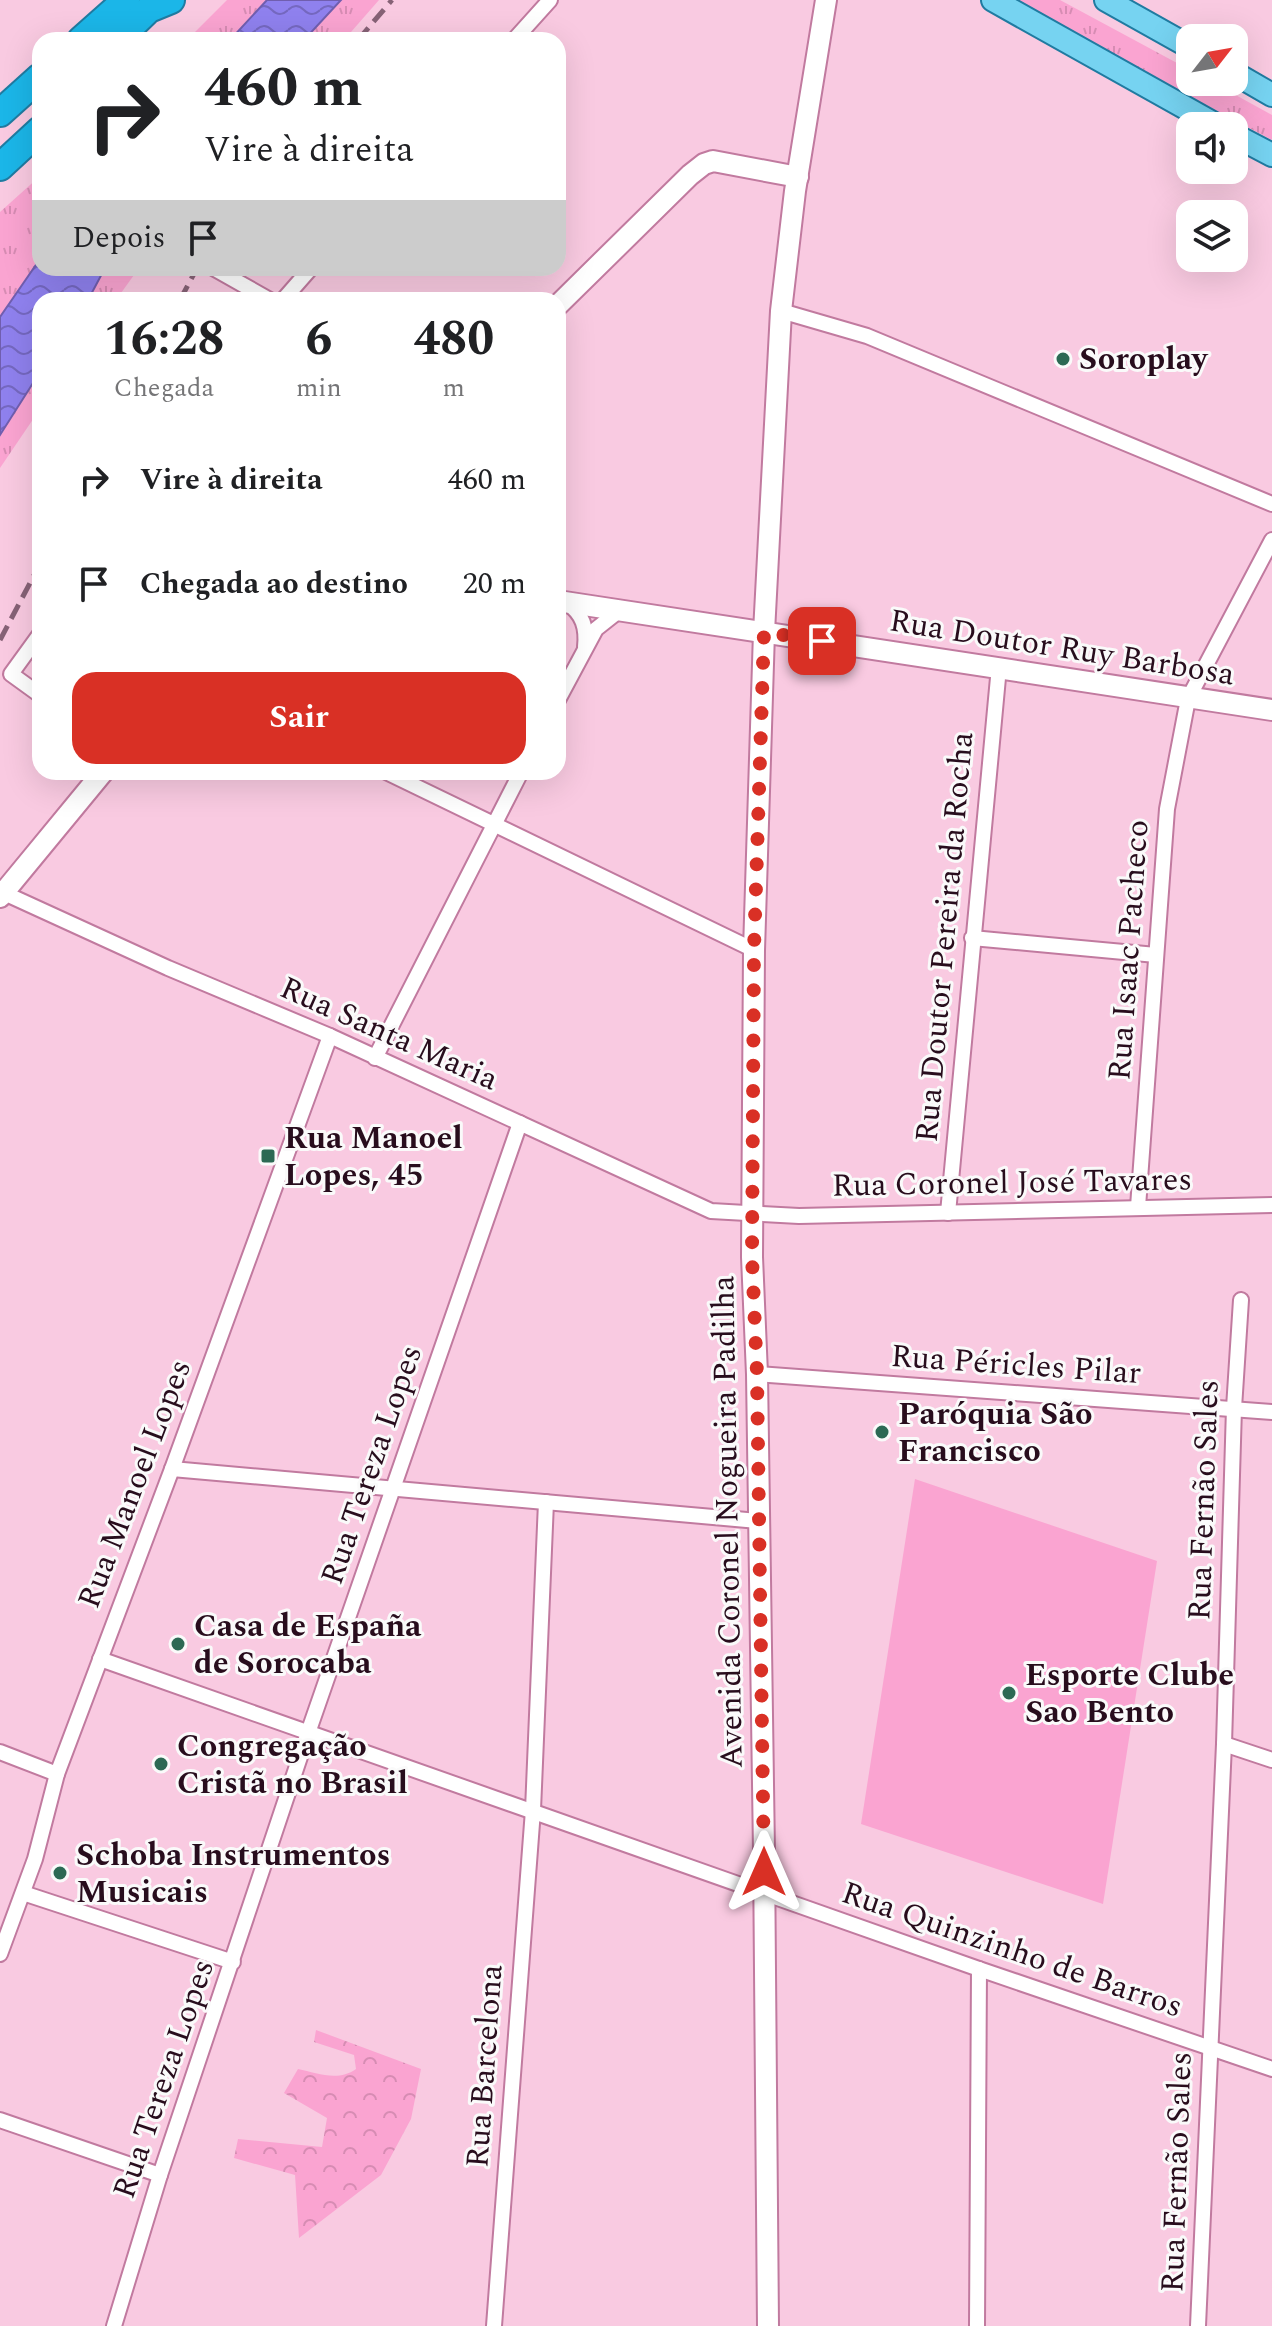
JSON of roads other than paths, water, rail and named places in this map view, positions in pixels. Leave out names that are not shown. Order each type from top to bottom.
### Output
[{"type":"highway","points":[[90,32],[126,0]]},
{"type":"highway","points":[[125,32],[149,9],[171,0]]},
{"type":"highway","points":[[145,32],[179,0]]},
{"type":"highway","points":[[0,113],[32,84]]},
{"type":"highway","points":[[0,167],[32,137]]},
{"type":"main road","name":"Avenida Coronel Nogueira Padilha","points":[[768,2326],[753,1215],[754,950],[764,632],[781,311],[826,0]]},
{"type":"main road","points":[[993,0],[1193,112]]},
{"type":"main road","points":[[1106,0],[1176,39]]},
{"type":"main road","points":[[1248,81],[1272,95]]},
{"type":"main road","points":[[1248,142],[1272,155]]},
{"type":"main road","points":[[566,297],[704,164],[713,161],[798,177]]},
{"type":"main road","name":"Rua Doutor Ruy Barbosa","points":[[566,602],[1272,710]]},
{"type":"main road","points":[[2,895],[96,780]]},
{"type":"street","points":[[521,32],[550,0]]},
{"type":"street","points":[[227,276],[256,292]]},
{"type":"street","points":[[290,292],[304,276]]},
{"type":"street","points":[[781,311],[867,336],[1272,504]]},
{"type":"street","name":"Rua Isaac Pacheco","points":[[1138,1207],[1167,809],[1188,699],[1272,540]]},
{"type":"street","points":[[566,604],[581,617],[586,636],[585,647]]},
{"type":"street","points":[[566,684],[585,647],[606,619],[621,609]]},
{"type":"street","points":[[32,645],[11,674],[32,689]]},
{"type":"street","name":"Rua Doutor Pereira da Rocha","points":[[948,1213],[999,667]]},
{"type":"street","points":[[402,780],[754,950]]},
{"type":"street","points":[[375,1058],[517,780]]},
{"type":"street","name":"Rua Santa Maria","points":[[2,895],[330,1036],[711,1211],[753,1215]]},
{"type":"street","points":[[972,938],[1156,955]]},
{"type":"street","name":"Rua Manoel Lopes","points":[[0,1954],[35,1859],[57,1774],[330,1036]]},
{"type":"street","name":"Rua Tereza Lopes","points":[[114,2326],[160,2175],[308,1733],[520,1123]]},
{"type":"street","name":"Rua Coronel José Tavares","points":[[753,1215],[1272,1205]]},
{"type":"street","name":"Rua Fernão Sales","points":[[1198,2326],[1224,1744],[1234,1408],[1241,1300]]},
{"type":"street","name":"Rua Péricles Pilar","points":[[757,1374],[1272,1412]]},
{"type":"street","points":[[172,1469],[758,1521]]},
{"type":"street","name":"Rua Barcelona","points":[[494,2326],[533,1810],[546,1502]]},
{"type":"street","name":"Rua Quinzinho de Barros","points":[[100,1659],[1272,2069]]},
{"type":"street","points":[[1224,1744],[1272,1760]]},
{"type":"street","points":[[0,1752],[57,1774]]},
{"type":"street","points":[[23,1893],[233,1962]]},
{"type":"street","points":[[977,2326],[979,1969]]},
{"type":"street","points":[[0,2120],[160,2175]]},
{"type":"water","points":[[267,0],[341,0],[311,32],[237,32]]},
{"type":"water","points":[[32,271],[32,276],[101,276],[92,292],[32,292],[32,385],[0,435],[0,317]]},
{"type":"railway","points":[[365,32],[392,0]]},
{"type":"railway","points":[[184,292],[193,276]]},
{"type":"railway","points":[[0,640],[32,579]]},
{"type":"place","name":"Soroplay","points":[[1063,359]]},
{"type":"place","name":"Rua Manoel Lopes, 45","points":[[268,1156]]},
{"type":"place","name":"Paróquia São Francisco","points":[[882,1432]]},
{"type":"place","name":"Casa de España de Sorocaba","points":[[178,1644]]},
{"type":"place","name":"Esporte Clube Sao Bento","points":[[1009,1693]]},
{"type":"place","name":"Congregação Cristã no Brasil","points":[[161,1764]]},
{"type":"place","name":"Schoba Instrumentos Musicais","points":[[60,1873]]}]
